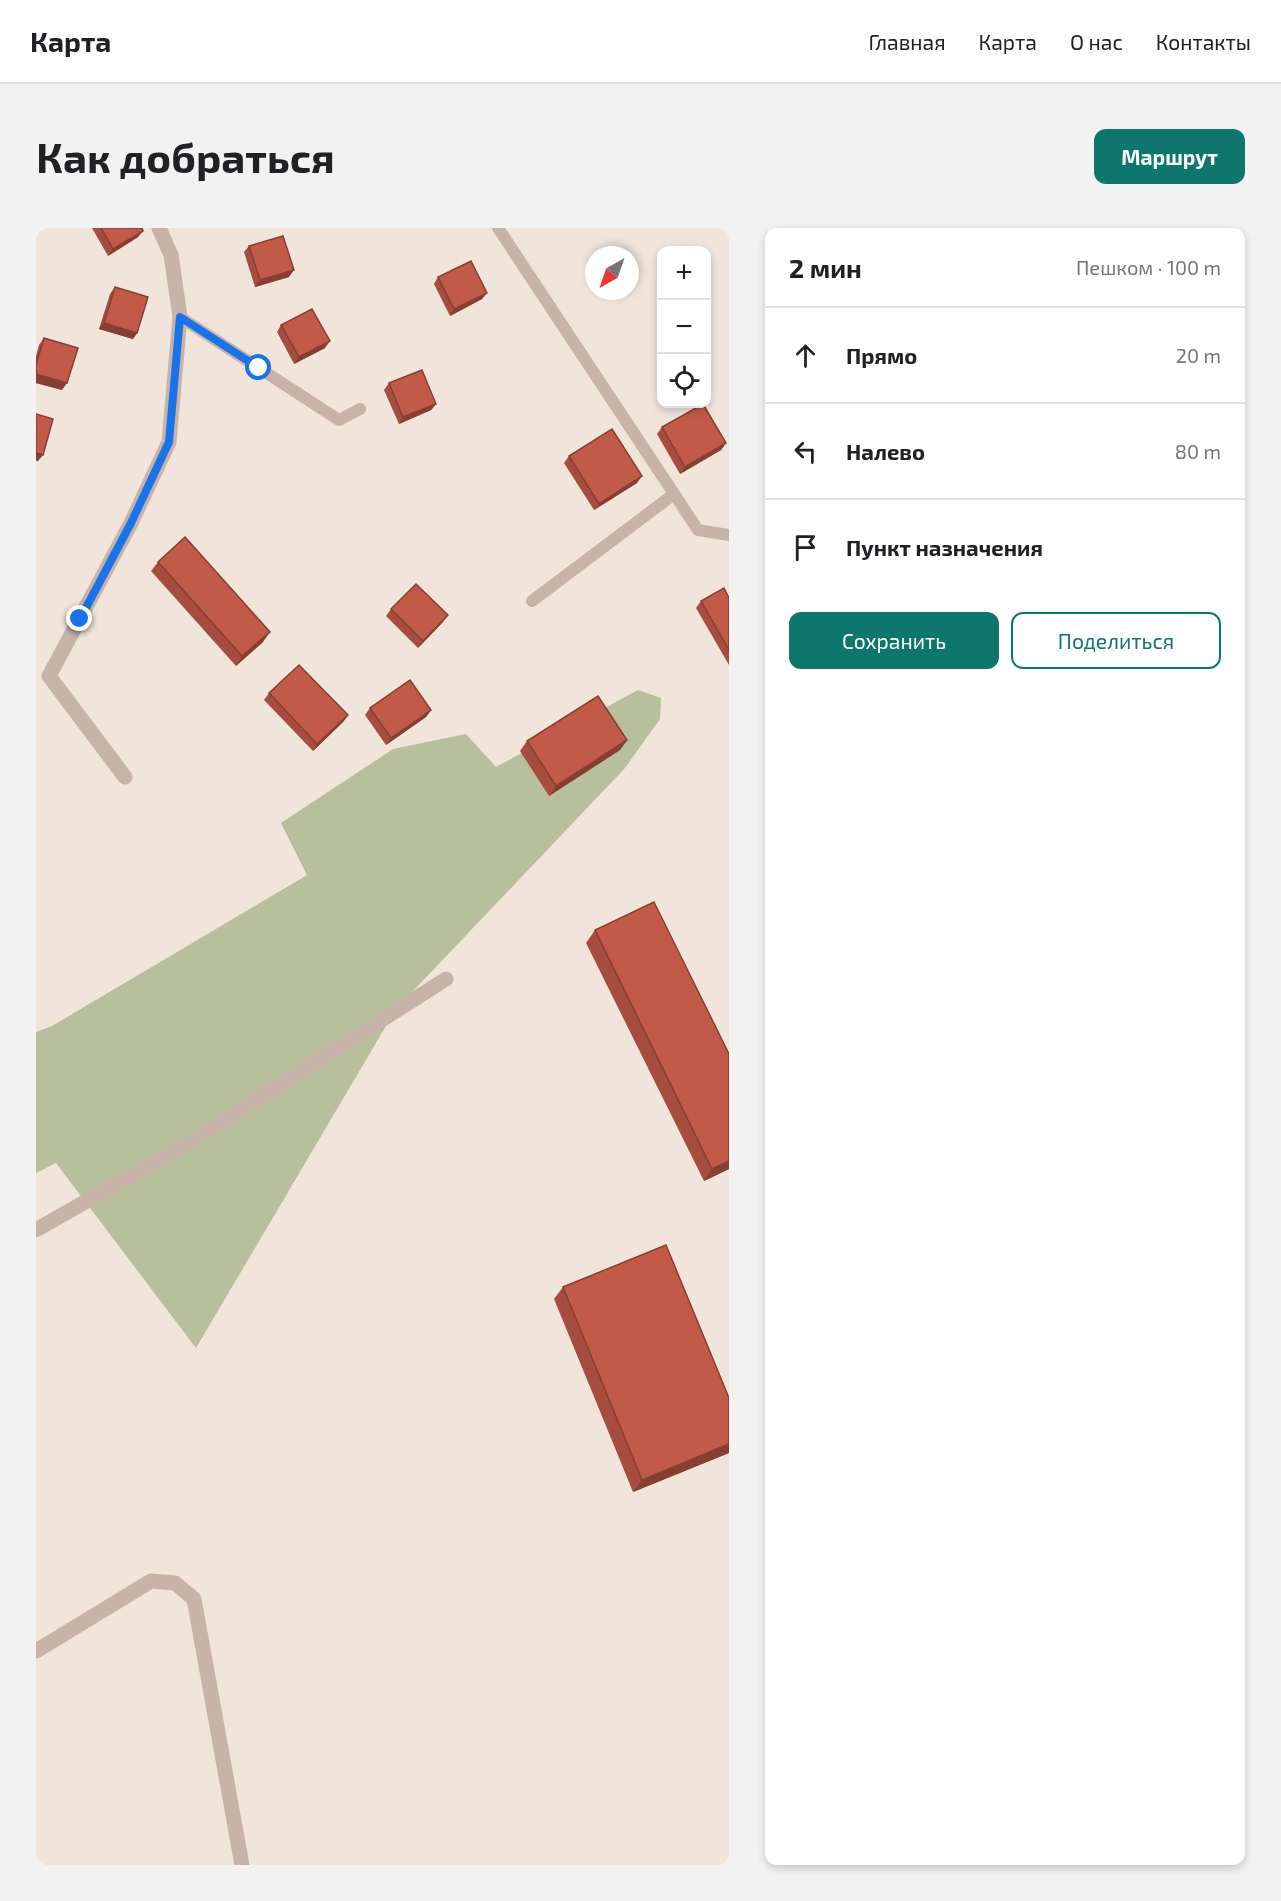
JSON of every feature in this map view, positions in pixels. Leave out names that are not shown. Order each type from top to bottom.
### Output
[{"type":"street","points":[[125,777],[49,676],[131,523],[169,442],[180,317],[171,255],[159,228]]},
{"type":"street","points":[[36,1230],[190,1142],[446,979]]},
{"type":"street","points":[[36,1651],[151,1581],[175,1583],[194,1599],[242,1865]]},
{"type":"lane","points":[[498,228],[698,530],[729,535]]},
{"type":"lane","points":[[180,317],[339,420],[360,410]]},
{"type":"lane","points":[[532,601],[674,494]]},
{"type":"green space","points":[[638,690],[661,698],[660,719],[625,768],[396,1009],[196,1348],[56,1163],[36,1173],[36,1032],[52,1026],[307,875],[281,823],[393,749],[466,734],[496,767]]},
{"type":"building","points":[[101,228],[142,228],[143,231],[113,249]]},
{"type":"building","points":[[283,236],[294,270],[260,280],[249,246]]},
{"type":"building","points":[[471,261],[487,293],[454,309],[438,277]]},
{"type":"building","points":[[115,287],[148,297],[137,333],[104,323]]},
{"type":"building","points":[[312,309],[330,341],[299,357],[281,325]]},
{"type":"building","points":[[44,338],[78,348],[67,383],[36,374],[36,365]]},
{"type":"building","points":[[422,370],[436,404],[403,417],[389,383]]},
{"type":"building","points":[[696,408],[705,408],[726,443],[685,467],[662,427]]},
{"type":"building","points":[[36,414],[53,419],[43,455],[36,453]]},
{"type":"building","points":[[612,429],[642,476],[599,504],[569,456]]},
{"type":"building","points":[[185,537],[270,632],[242,656],[158,562]]},
{"type":"building","points":[[416,584],[448,615],[423,641],[391,609]]},
{"type":"building","points":[[724,588],[729,598],[729,650],[701,601]]},
{"type":"building","points":[[299,665],[348,715],[317,744],[269,693]]},
{"type":"building","points":[[410,680],[431,710],[391,738],[370,708]]},
{"type":"building","points":[[598,696],[627,740],[556,786],[527,741]]},
{"type":"building","points":[[654,902],[729,1054],[729,1161],[712,1169],[595,930]]},
{"type":"building","points":[[666,1245],[729,1398],[729,1444],[642,1480],[563,1287]]},
{"type":"route","points":[[80,619],[131,523],[169,442],[180,317],[259,368]]}]
